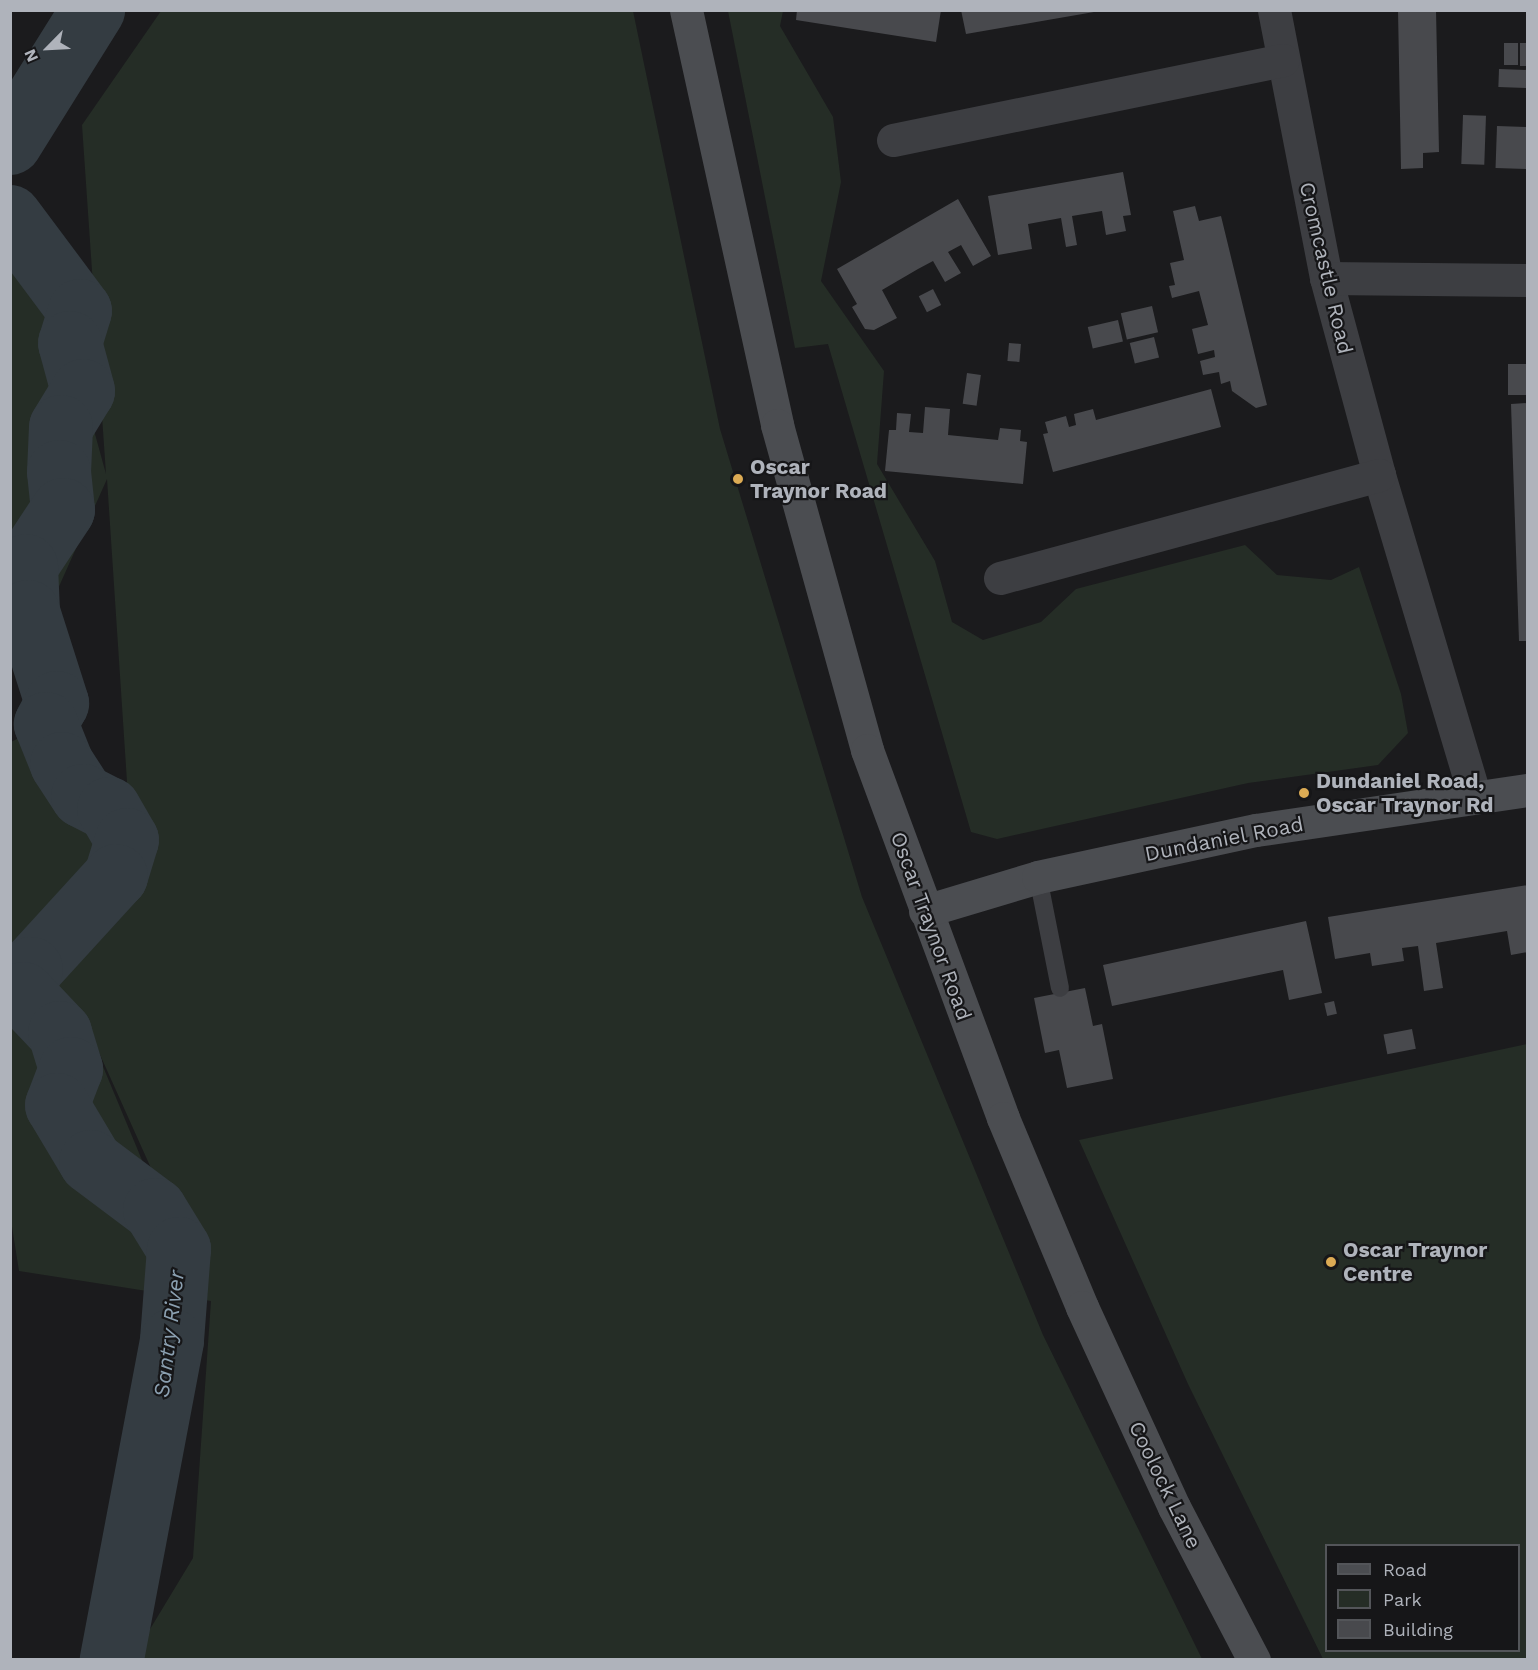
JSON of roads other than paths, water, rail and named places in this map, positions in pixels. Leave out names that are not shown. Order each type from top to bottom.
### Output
[{"type":"main road","name":"Oscar Traynor Road","points":[[686,10],[777,425],[867,750],[1003,1118],[1082,1307]]},
{"type":"main road","name":"Dundaniel Road","points":[[925,911],[1038,877],[1256,831],[1527,790]]},
{"type":"main road","name":"Coolock Lane","points":[[1082,1307],[1174,1507],[1254,1659]]},
{"type":"street","name":"Cromcastle Road","points":[[1274,10],[1326,279],[1379,474],[1475,797]]},
{"type":"street","points":[[893,140],[1282,60]]},
{"type":"street","points":[[1326,279],[1527,280]]},
{"type":"street","points":[[1000,578],[1379,474]]},
{"type":"lane","points":[[1038,877],[1060,988]]},
{"type":"waterway","name":"Santry River","points":[[10,143],[93,10]]},
{"type":"waterway","name":"Santry River","points":[[10,217],[80,311],[70,343],[83,391],[61,427],[59,472],[63,510],[26,566],[28,612],[57,703],[46,724],[62,764],[83,796],[109,809],[127,840],[116,876],[31,969],[23,994],[60,1033],[71,1069],[57,1105],[91,1162],[155,1210],[179,1249],[172,1341],[112,1660]]},
{"type":"place","name":"Oscar Traynor Road","points":[[738,479]]},
{"type":"place","name":"Dundaniel Road, Oscar Traynor Rd","points":[[1304,793]]},
{"type":"place","name":"Oscar Traynor Centre","points":[[1331,1262]]}]
